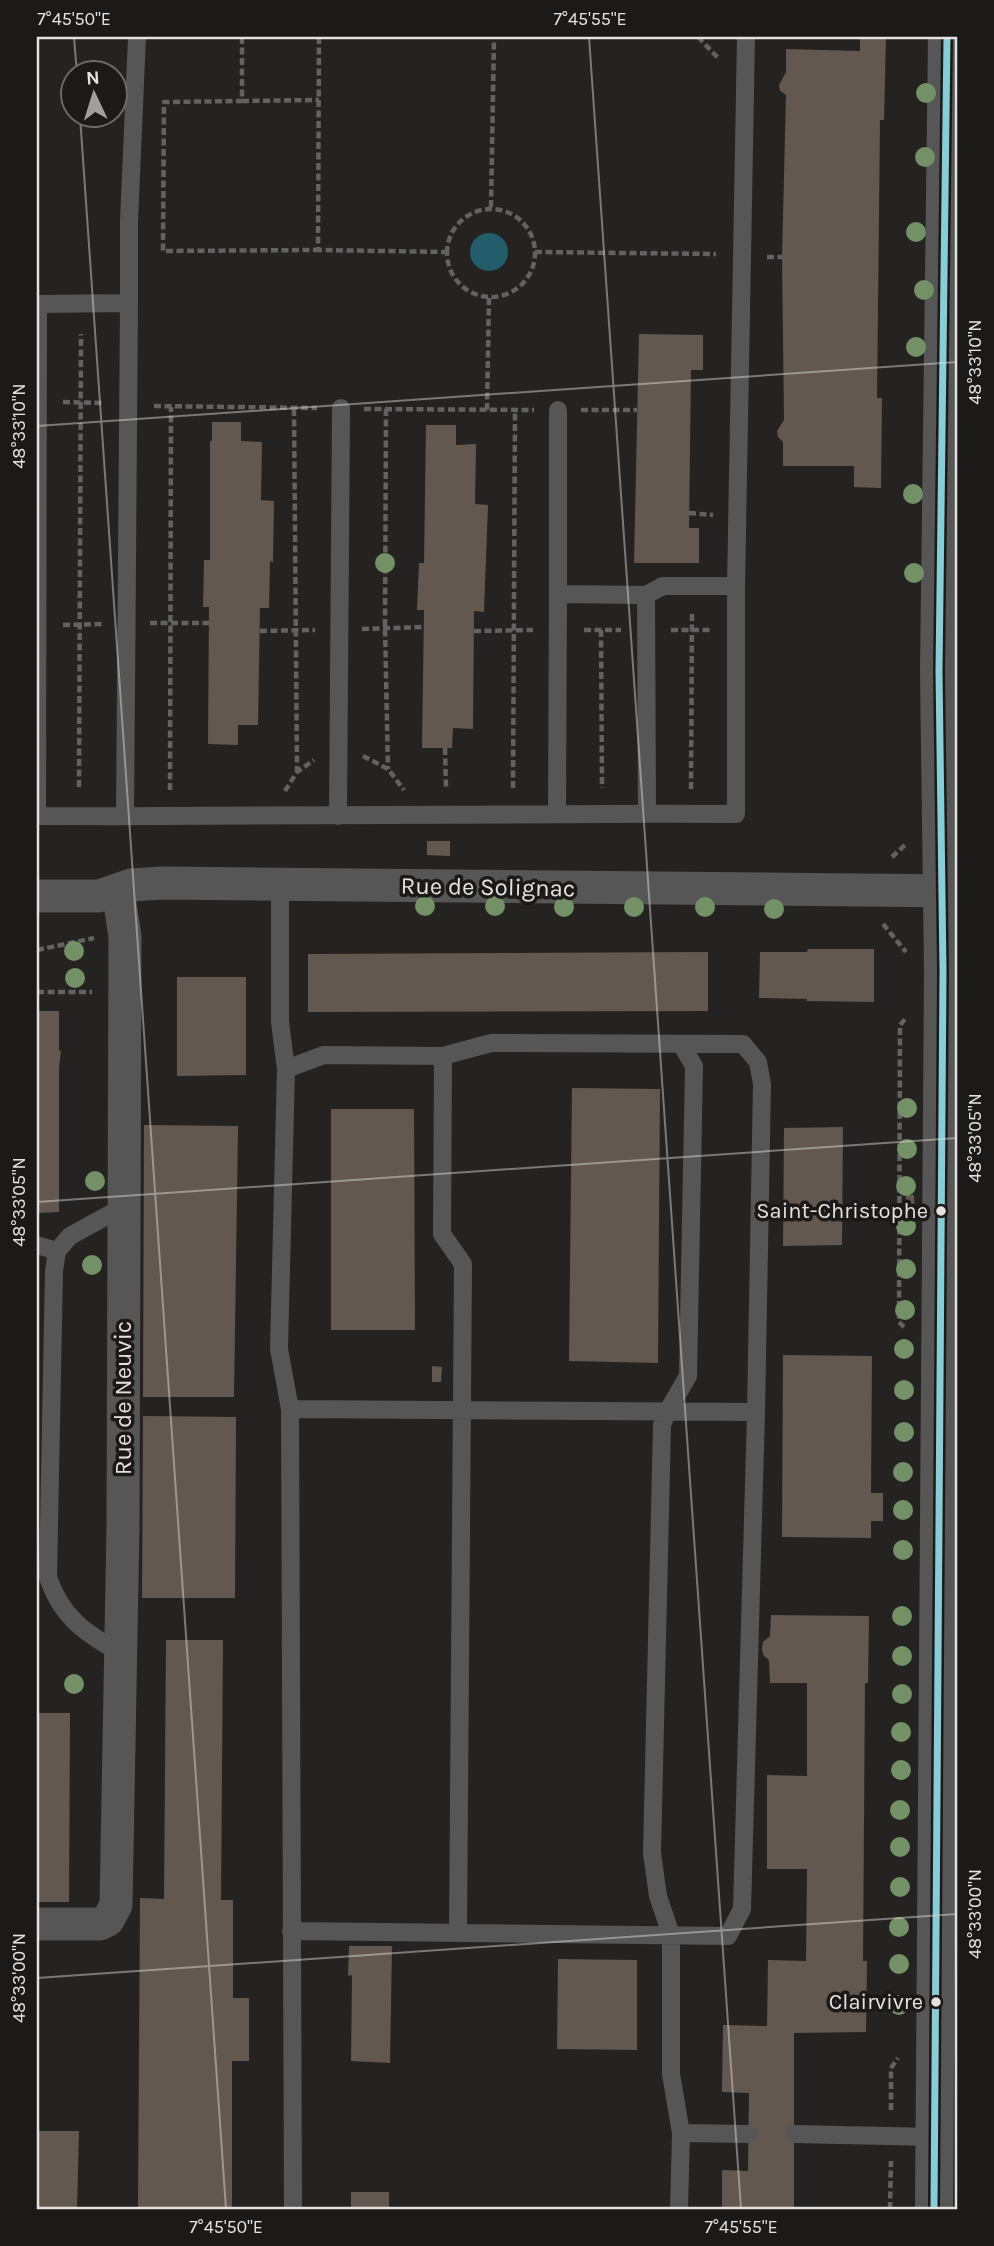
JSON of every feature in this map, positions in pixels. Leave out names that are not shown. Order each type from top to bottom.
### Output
[{"type":"street","points":[[934,2209],[946,2138],[943,971],[949,891],[949,818],[939,643],[947,37]]},
{"type":"street","name":"Rue de Solignac","points":[[37,896],[99,896],[131,885],[163,883],[949,891]]},
{"type":"street","name":"Rue de Neuvic","points":[[37,1924],[100,1924],[108,1920],[116,1905],[121,1653],[125,937],[118,890]]},
{"type":"lane","points":[[125,816],[129,221],[137,37]]},
{"type":"lane","points":[[128,303],[38,304],[37,816],[736,814],[736,586],[746,37]]},
{"type":"lane","points":[[338,816],[341,408]]},
{"type":"lane","points":[[557,814],[558,410]]},
{"type":"lane","points":[[558,594],[646,595],[663,586],[736,586]]},
{"type":"lane","points":[[646,595],[647,814]]},
{"type":"lane","points":[[280,885],[280,1022],[286,1069],[279,1349],[290,1409],[293,2209]]},
{"type":"lane","points":[[286,1069],[324,1055],[443,1056],[491,1043],[743,1044],[758,1062],[762,1084],[742,1909],[728,1936],[290,1931]]},
{"type":"lane","points":[[679,2209],[681,2133],[671,2074],[671,1935],[658,1896],[652,1853],[663,1425],[667,1412],[688,1376],[694,1066],[681,1044]]},
{"type":"lane","points":[[443,1056],[442,1234],[463,1264],[458,1933]]},
{"type":"lane","points":[[121,1653],[87,1634],[55,1598],[48,1577],[54,1271],[57,1251],[70,1236],[123,1207]]},
{"type":"lane","points":[[37,1245],[57,1251]]},
{"type":"lane","points":[[290,1409],[756,1412]]},
{"type":"lane","points":[[681,2133],[748,2134]]},
{"type":"lane","points":[[794,2134],[946,2138]]},
{"type":"path","points":[[242,37],[242,101]]},
{"type":"path","points":[[318,250],[319,37]]},
{"type":"path","points":[[491,208],[494,37]]},
{"type":"path","points":[[698,37],[721,62]]},
{"type":"path","points":[[319,100],[164,102],[163,251],[446,252]]},
{"type":"path","points":[[491,208],[512,214],[522,223],[531,233],[535,252],[530,273],[523,283],[511,292],[489,296],[466,290],[458,282],[446,252],[449,239],[465,219],[491,208]]},
{"type":"path","points":[[535,252],[782,257]]},
{"type":"path","points":[[486,410],[489,296]]},
{"type":"path","points":[[79,788],[81,334]]},
{"type":"path","points":[[170,797],[171,407]]},
{"type":"path","points":[[294,409],[297,772]]},
{"type":"path","points":[[386,409],[384,628],[388,769]]},
{"type":"path","points":[[513,798],[515,411]]},
{"type":"path","points":[[691,789],[692,602]]},
{"type":"path","points":[[601,630],[602,788]]},
{"type":"path","points":[[474,631],[737,630]]},
{"type":"path","points":[[445,748],[446,798]]},
{"type":"path","points":[[889,859],[907,842]]},
{"type":"path","points":[[883,923],[906,951],[906,962]]},
{"type":"path","points":[[37,992],[124,992]]},
{"type":"water","points":[[489,233],[503,238],[508,252],[503,266],[489,271],[475,266],[470,252],[475,238]]},
{"type":"building","points":[[886,37],[884,120],[880,120],[877,398],[882,398],[881,488],[854,487],[854,466],[783,466],[783,442],[777,431],[784,420],[782,257],[786,95],[780,91],[779,85],[786,72],[786,49],[860,51],[860,39]]},
{"type":"building","points":[[639,334],[703,335],[703,370],[691,370],[689,528],[699,528],[699,563],[634,563]]},
{"type":"building","points":[[212,422],[241,422],[241,441],[262,442],[261,500],[274,501],[269,608],[260,608],[258,725],[238,725],[238,745],[208,744],[209,607],[203,607],[204,560],[210,560]]},
{"type":"building","points":[[426,425],[456,425],[456,445],[476,444],[475,504],[488,505],[484,612],[474,611],[473,729],[453,728],[452,748],[422,748],[424,610],[417,610],[419,563],[424,563]]},
{"type":"building","points":[[427,841],[450,841],[450,856],[427,855]]},
{"type":"building","points":[[808,949],[874,949],[874,1002],[759,998],[760,952],[807,952]]},
{"type":"building","points":[[708,952],[708,1011],[308,1012],[308,954]]},
{"type":"building","points":[[177,977],[246,977],[246,1075],[177,1076]]},
{"type":"building","points":[[37,1011],[59,1011],[59,1212],[37,1213]]},
{"type":"building","points":[[572,1088],[660,1089],[658,1363],[569,1361]]},
{"type":"building","points":[[331,1109],[414,1109],[415,1330],[331,1330]]},
{"type":"building","points":[[144,1125],[238,1126],[234,1397],[143,1397]]},
{"type":"building","points":[[843,1127],[842,1245],[783,1246],[784,1128]]},
{"type":"building","points":[[906,1195],[914,1195],[915,1216],[906,1216]]},
{"type":"building","points":[[783,1355],[872,1356],[871,1493],[883,1493],[883,1521],[871,1521],[871,1538],[782,1537]]},
{"type":"building","points":[[432,1366],[442,1367],[441,1382],[432,1382]]},
{"type":"building","points":[[143,1416],[236,1417],[235,1598],[142,1598]]},
{"type":"building","points":[[771,1615],[869,1616],[868,1683],[865,1683],[863,1961],[867,1961],[866,2032],[794,2033],[794,2209],[722,2209],[722,2170],[748,2171],[749,2093],[722,2092],[723,2025],[767,2026],[768,1960],[806,1961],[807,1869],[767,1869],[767,1775],[807,1776],[807,1683],[770,1683],[769,1660],[762,1650],[763,1642],[770,1636]]},
{"type":"building","points":[[166,1640],[223,1640],[221,1900],[233,1900],[233,1998],[249,1998],[249,2061],[232,2061],[232,2209],[138,2209],[140,1898],[164,1899]]},
{"type":"building","points":[[37,1713],[70,1713],[69,1902],[37,1902]]},
{"type":"building","points":[[349,1946],[392,1946],[390,2063],[351,2061],[352,1975],[348,1976]]},
{"type":"building","points":[[558,1959],[637,1960],[637,2050],[557,2049]]},
{"type":"building","points":[[37,2131],[79,2131],[77,2209],[37,2209]]},
{"type":"building","points":[[351,2192],[389,2192],[389,2209],[351,2209]]},
{"type":"transit line","points":[[934,2209],[943,971],[939,671],[947,37]]},
{"type":"place","name":"Saint-Christophe","points":[[941,1211]]},
{"type":"place","name":"Clairvivre","points":[[936,2002]]}]
